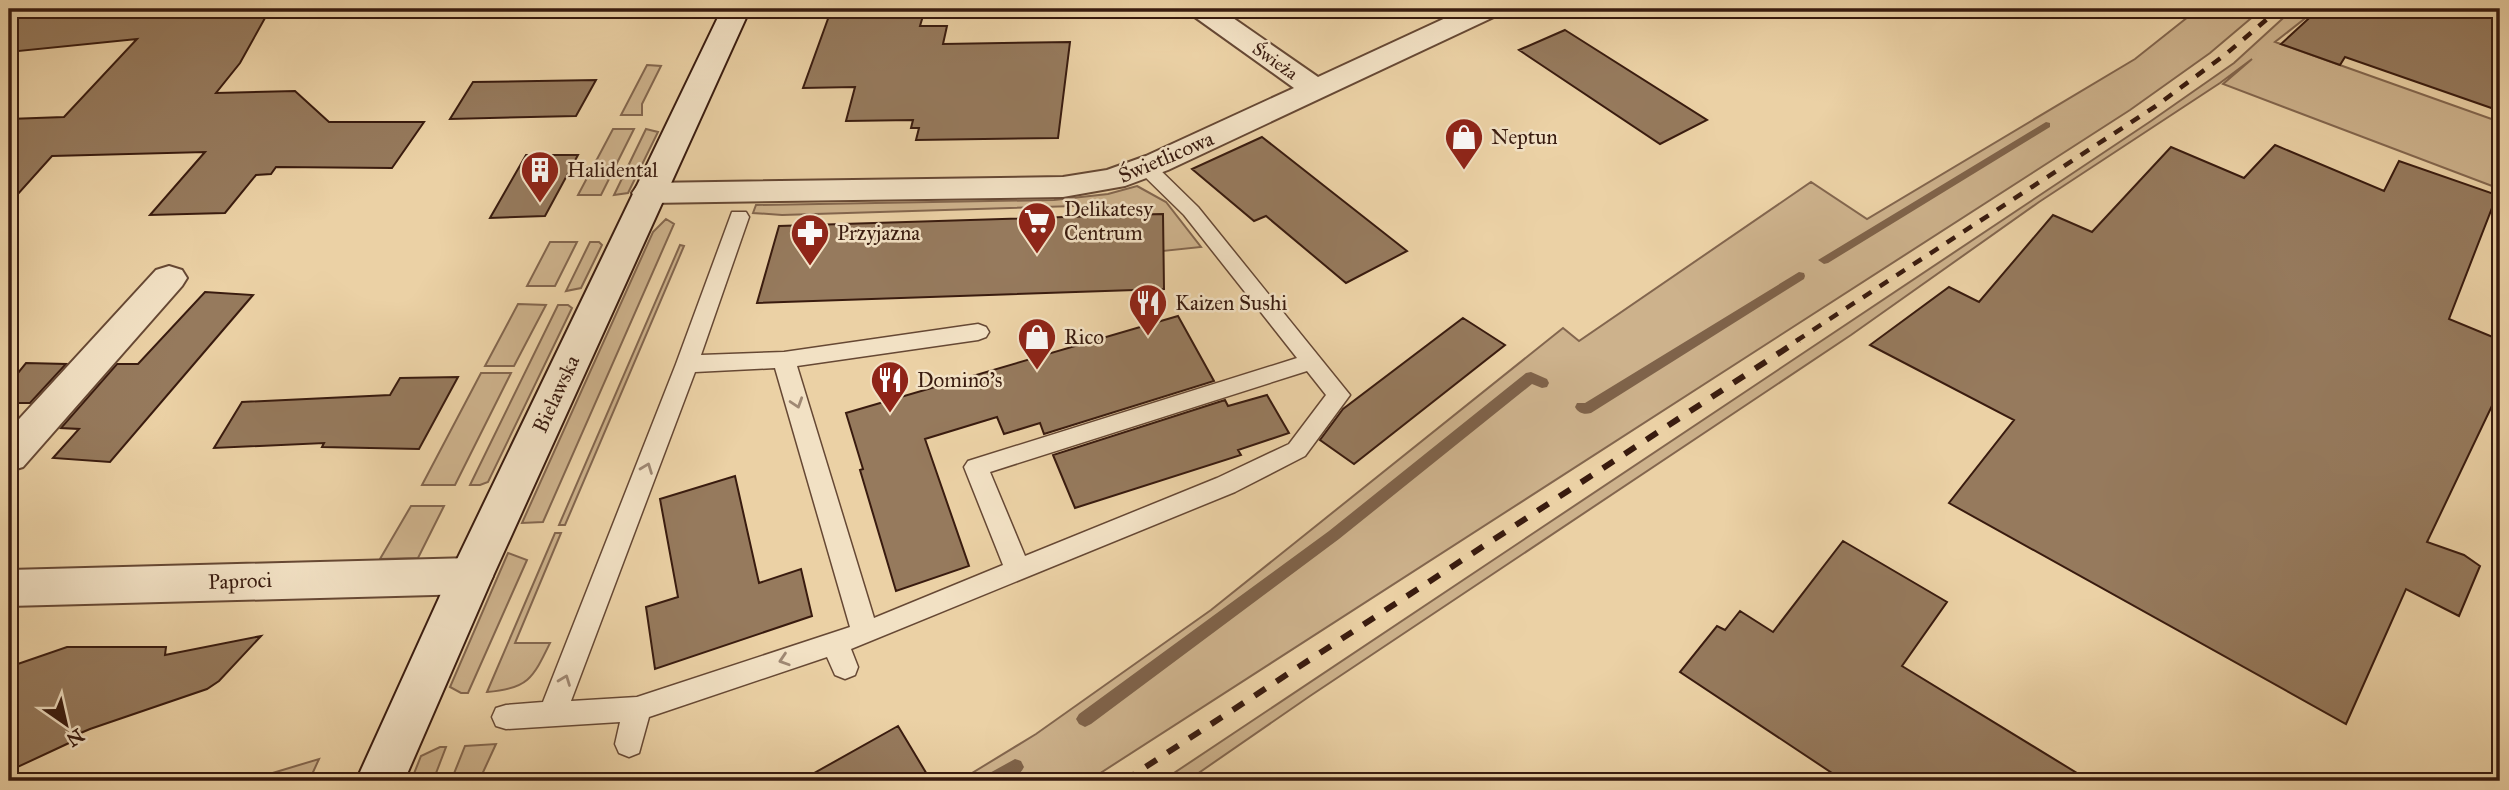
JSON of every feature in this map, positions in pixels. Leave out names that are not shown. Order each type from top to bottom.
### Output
[{"type":"street","name":"Bielawska","points":[[380,781],[471,576],[736,9]]},
{"type":"street","name":"Świeża","points":[[1202,9],[1315,89]]},
{"type":"street","name":"Świetlicowa","points":[[649,193],[1063,187],[1114,179],[1147,168],[1488,9]]},
{"type":"street","points":[[9,456],[169,278]]},
{"type":"street","name":"Paproci","points":[[9,588],[471,576]]},
{"type":"lane","points":[[506,717],[637,709],[840,655],[865,633],[1226,485],[1297,450],[1339,395],[1191,211],[1147,168]]},
{"type":"lane","points":[[552,714],[687,364],[738,217]]},
{"type":"lane","points":[[687,364],[784,360],[978,332]]},
{"type":"lane","points":[[784,360],[865,633]]},
{"type":"lane","points":[[1018,569],[976,467],[1312,361]]},
{"type":"lane","points":[[629,744],[637,709]]},
{"type":"shaded area","points":[[2198,9],[2262,9],[2210,53],[2130,110],[1088,781],[959,781],[1036,734],[1211,610],[1563,328],[1579,341],[1811,182],[1867,219],[2135,59]]},
{"type":"shaded area","points":[[2293,9],[2317,9],[2275,42],[2500,122],[2500,189],[2223,84],[2252,59],[2039,202],[1851,335],[1187,781],[1162,781],[2151,121],[2234,63]]},
{"type":"shaded area","points":[[647,65],[661,66],[642,104],[642,115],[621,115]]},
{"type":"shaded area","points":[[613,129],[634,129],[601,195],[578,195]]},
{"type":"shaded area","points":[[646,129],[658,132],[628,193],[614,195]]},
{"type":"shaded area","points":[[1137,186],[1166,202],[1201,247],[1163,251],[1163,214],[1102,216],[1103,208],[1108,205],[782,215],[753,213],[756,205],[1054,200],[1108,194]]},
{"type":"shaded area","points":[[666,219],[674,224],[543,522],[522,523],[653,232]]},
{"type":"shaded area","points":[[550,242],[577,242],[555,286],[527,286]]},
{"type":"shaded area","points":[[590,242],[599,242],[602,245],[581,288],[566,291]]},
{"type":"shaded area","points":[[680,245],[684,246],[565,525],[559,525]]},
{"type":"shaded area","points":[[518,304],[546,305],[514,366],[485,366]]},
{"type":"shaded area","points":[[558,305],[572,308],[488,482],[470,485]]},
{"type":"shaded area","points":[[481,373],[511,373],[455,485],[422,485]]},
{"type":"shaded area","points":[[411,506],[444,506],[418,558],[380,559]]},
{"type":"shaded area","points":[[555,533],[561,533],[515,643],[550,643],[539,665],[527,680],[512,688],[487,692]]},
{"type":"shaded area","points":[[508,553],[527,560],[468,693],[461,693],[450,687]]},
{"type":"shaded area","points":[[496,744],[479,781],[451,781],[465,746]]},
{"type":"shaded area","points":[[446,747],[433,781],[411,781],[421,756]]},
{"type":"shaded area","points":[[319,759],[309,781],[246,781]]},
{"type":"building","points":[[9,9],[270,9],[240,63],[216,93],[295,91],[329,122],[424,122],[392,168],[276,167],[271,174],[256,175],[225,213],[150,215],[205,152],[52,156],[9,204],[9,119],[64,117],[137,39],[9,52]]},
{"type":"building","points":[[838,9],[925,9],[920,26],[947,26],[943,44],[1070,42],[1058,138],[916,140],[919,128],[911,128],[913,120],[846,121],[855,87],[803,88],[829,16],[835,16]]},
{"type":"building","points":[[2319,9],[2500,9],[2500,111],[2345,57],[2340,65],[2281,44]]},
{"type":"building","points":[[1565,30],[1707,120],[1660,144],[1519,50]]},
{"type":"building","points":[[596,80],[576,116],[450,119],[473,82]]},
{"type":"building","points":[[1262,137],[1407,251],[1346,283],[1266,216],[1254,221],[1192,169]]},
{"type":"building","points":[[2275,145],[2384,191],[2399,161],[2497,195],[2449,319],[2500,340],[2500,389],[2427,542],[2464,555],[2480,566],[2459,616],[2406,589],[2346,724],[1949,503],[2014,420],[1870,345],[1949,287],[1979,302],[2053,215],[2092,232],[2171,147],[2244,178]]},
{"type":"building","points":[[526,155],[578,155],[545,216],[490,218]]},
{"type":"building","points":[[1163,214],[1164,289],[757,303],[779,226]]},
{"type":"building","points":[[205,292],[253,295],[110,462],[53,458],[79,429],[61,428],[117,364],[138,364]]},
{"type":"building","points":[[1178,316],[1214,381],[1044,434],[1040,423],[1004,434],[997,417],[925,439],[969,566],[896,591],[846,413]]},
{"type":"building","points":[[1463,318],[1505,345],[1354,464],[1320,440],[1343,409]]},
{"type":"building","points":[[26,363],[66,364],[30,403],[9,403],[9,384]]},
{"type":"building","points":[[458,377],[419,449],[322,447],[324,443],[214,448],[242,402],[390,395],[400,378]]},
{"type":"building","points":[[1267,395],[1289,433],[1238,450],[1241,455],[1075,508],[1053,455],[1225,400],[1228,406]]},
{"type":"building","points":[[735,476],[759,583],[801,569],[812,616],[655,669],[646,607],[678,597],[660,499]]},
{"type":"building","points":[[1843,541],[1947,602],[1902,666],[2090,781],[1844,781],[1680,672],[1717,626],[1725,630],[1740,611],[1773,632]]},
{"type":"building","points":[[261,636],[219,681],[207,689],[90,729],[69,738],[69,743],[9,771],[9,667],[67,647],[166,647],[165,655]]},
{"type":"building","points":[[898,726],[931,781],[800,781]]},
{"type":"waterway","points":[[1824,260],[2046,125]]},
{"type":"waterway","points":[[1582,407],[1586,409],[1799,276]]},
{"type":"waterway","points":[[1085,719],[1334,535],[1531,377],[1542,383]]},
{"type":"waterway","points":[[992,781],[1015,767]]},
{"type":"railway","points":[[1796,341],[2156,106],[2226,54],[2279,9]]},
{"type":"railway","points":[[1124,781],[1799,340]]},
{"type":"place","name":"Neptun","points":[[1464,171]]},
{"type":"place","name":"Halidental","points":[[540,204]]},
{"type":"place","name":"Delikatesy Centrum","points":[[1037,255]]},
{"type":"place","name":"Przyjazna","points":[[810,267]]},
{"type":"place","name":"Kaizen Sushi","points":[[1148,337]]},
{"type":"place","name":"Rico","points":[[1037,371]]},
{"type":"place","name":"Domino's","points":[[890,414]]}]
